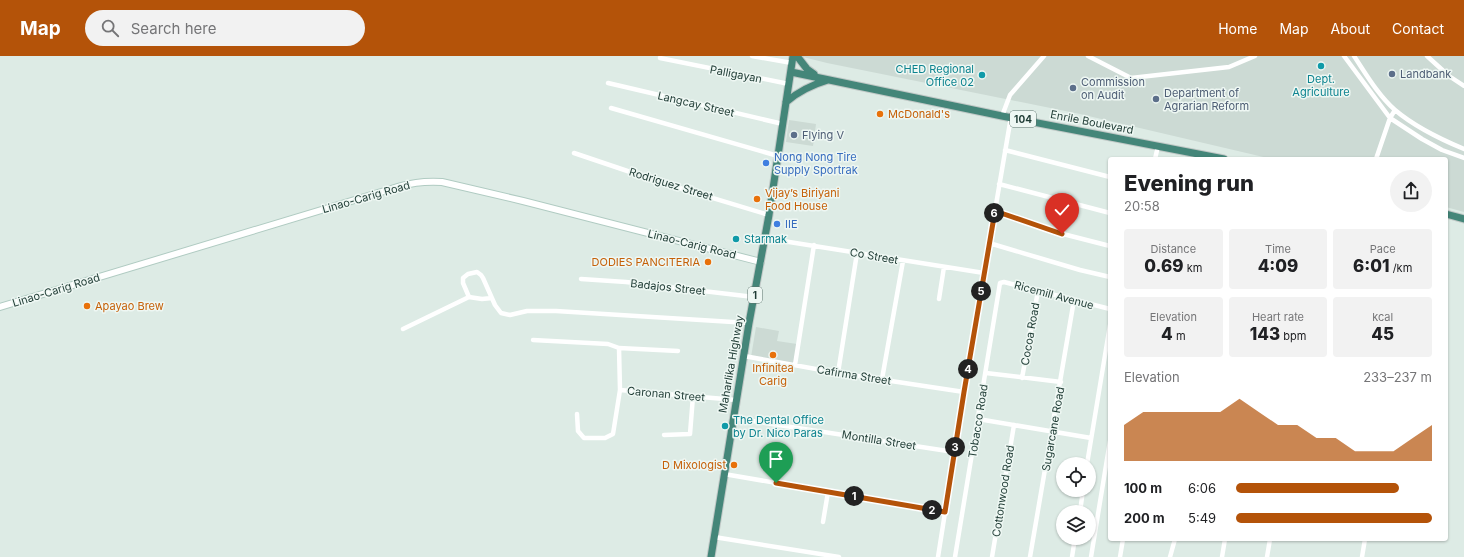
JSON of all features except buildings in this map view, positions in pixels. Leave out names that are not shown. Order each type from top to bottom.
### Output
[{"type":"highway","points":[[797,56],[807,70],[822,78]]},
{"type":"highway","name":"Maharlika Highway","points":[[711,557],[749,323],[769,214],[793,60]]},
{"type":"highway","name":"Enrile Boulevard","points":[[791,72],[1002,116],[1158,146],[1189,156],[1201,157]]},
{"type":"highway","points":[[786,102],[802,90],[830,79]]},
{"type":"highway","points":[[1448,215],[1464,219]]},
{"type":"main road","name":"Linao-Carig Road","points":[[0,307],[413,182],[442,182],[523,201],[761,262]]},
{"type":"street","points":[[752,56],[793,60]]},
{"type":"street","points":[[1002,116],[1010,95],[1044,56]]},
{"type":"street","points":[[1088,56],[1124,75],[1131,78],[1138,78],[1229,67],[1255,56]]},
{"type":"street","points":[[1344,56],[1390,118],[1422,140],[1442,150],[1464,158]]},
{"type":"street","points":[[1354,56],[1395,110],[1425,131],[1464,149]]},
{"type":"street","points":[[1427,56],[1449,76],[1464,86]]},
{"type":"street","name":"Palligayan","points":[[660,58],[789,84]]},
{"type":"street","name":"Langcay Street","points":[[608,83],[783,124]]},
{"type":"street","points":[[611,108],[778,156]]},
{"type":"street","points":[[1377,157],[1390,118],[1395,110]]},
{"type":"street","points":[[938,557],[954,452],[1011,117]]},
{"type":"street","points":[[1156,157],[1158,146]]},
{"type":"street","points":[[1005,150],[1108,176]]},
{"type":"street","name":"Rodriguez Street","points":[[574,153],[769,214]]},
{"type":"street","points":[[999,184],[1108,212]]},
{"type":"street","points":[[995,211],[1062,234],[1108,246]]},
{"type":"street","name":"Co Street","points":[[764,238],[984,273]]},
{"type":"street","points":[[989,243],[1080,270],[1108,277]]},
{"type":"street","points":[[795,365],[814,245]]},
{"type":"street","points":[[838,373],[857,253]]},
{"type":"street","points":[[882,379],[903,261]]},
{"type":"street","points":[[939,299],[944,267]]},
{"type":"street","points":[[469,297],[463,283],[463,278],[468,274],[477,272],[483,278],[498,310],[508,315],[528,311],[556,311],[749,323]]},
{"type":"street","name":"Badajos Street","points":[[581,279],[626,282],[754,297]]},
{"type":"street","name":"Ricemill Avenue","points":[[999,285],[1001,282],[1004,282],[1108,308]]},
{"type":"street","name":"Tobacco Road","points":[[955,557],[999,285]]},
{"type":"street","name":"Cocoa Road","points":[[1022,378],[1038,291]]},
{"type":"street","points":[[403,329],[469,297],[482,300],[492,298]]},
{"type":"street","name":"Sugarcane Road","points":[[1030,557],[1053,432],[1074,300]]},
{"type":"street","points":[[1088,457],[1108,337]]},
{"type":"street","points":[[533,340],[608,344],[619,348],[678,351]]},
{"type":"street","points":[[577,414],[578,431],[584,438],[605,438],[612,436],[620,390],[619,348]]},
{"type":"street","name":"Cafirma Street","points":[[744,356],[838,373],[964,392]]},
{"type":"street","points":[[986,372],[1061,382]]},
{"type":"street","name":"Caronan Street","points":[[620,390],[736,400]]},
{"type":"street","points":[[664,436],[690,434],[693,396]]},
{"type":"street","name":"Montilla Street","points":[[733,418],[954,452]]},
{"type":"street","points":[[978,419],[1091,438]]},
{"type":"street","name":"Cottonwood Road","points":[[992,557],[1014,425]]},
{"type":"street","points":[[1091,557],[1108,453]]},
{"type":"street","points":[[724,474],[945,512]]},
{"type":"street","points":[[823,522],[828,492]]},
{"type":"street","points":[[714,537],[839,557]]},
{"type":"street","points":[[1120,557],[1123,541]]},
{"type":"street","points":[[1170,557],[1174,541]]},
{"type":"street","points":[[1222,557],[1225,541]]},
{"type":"street","points":[[1267,557],[1270,541]]},
{"type":"street","points":[[1362,557],[1365,541]]},
{"type":"street","points":[[1072,557],[1074,545]]},
{"type":"shaded area","points":[[802,56],[1464,56],[1464,212],[1448,208],[1448,157],[1263,157],[1080,114]]},
{"type":"shaded area","points":[[789,120],[816,124],[813,146],[786,142]]},
{"type":"shaded area","points":[[756,327],[779,331],[777,341],[797,344],[794,364],[751,357]]},
{"type":"place","name":"Dept. Agriculture","points":[[1321,66]]},
{"type":"place","name":"Landbank","points":[[1392,74]]},
{"type":"place","name":"CHED Regional Office 02","points":[[982,75]]},
{"type":"place","name":"Commission on Audit","points":[[1073,88]]},
{"type":"place","name":"Department of Agrarian Reform","points":[[1156,99]]},
{"type":"place","name":"McDonald's","points":[[880,114]]},
{"type":"place","name":"Flying V","points":[[794,135]]},
{"type":"place","name":"Nong Nong Tire Supply Sportrak","points":[[766,163]]},
{"type":"place","name":"Vijay’s Biriyani Food House","points":[[757,199]]},
{"type":"place","name":"IIE","points":[[777,224]]},
{"type":"place","name":"Starmak","points":[[736,239]]},
{"type":"place","name":"DODIES PANCITERIA","points":[[708,262]]},
{"type":"place","name":"Apayao Brew","points":[[87,306]]},
{"type":"place","name":"Infinitea Carig","points":[[773,355]]},
{"type":"place","name":"The Dental Office by Dr. Nico Paras","points":[[725,426]]},
{"type":"place","name":"D Mixologist","points":[[734,465]]},
{"type":"route","points":[[776,483],[945,512],[995,211],[1062,234]]}]
